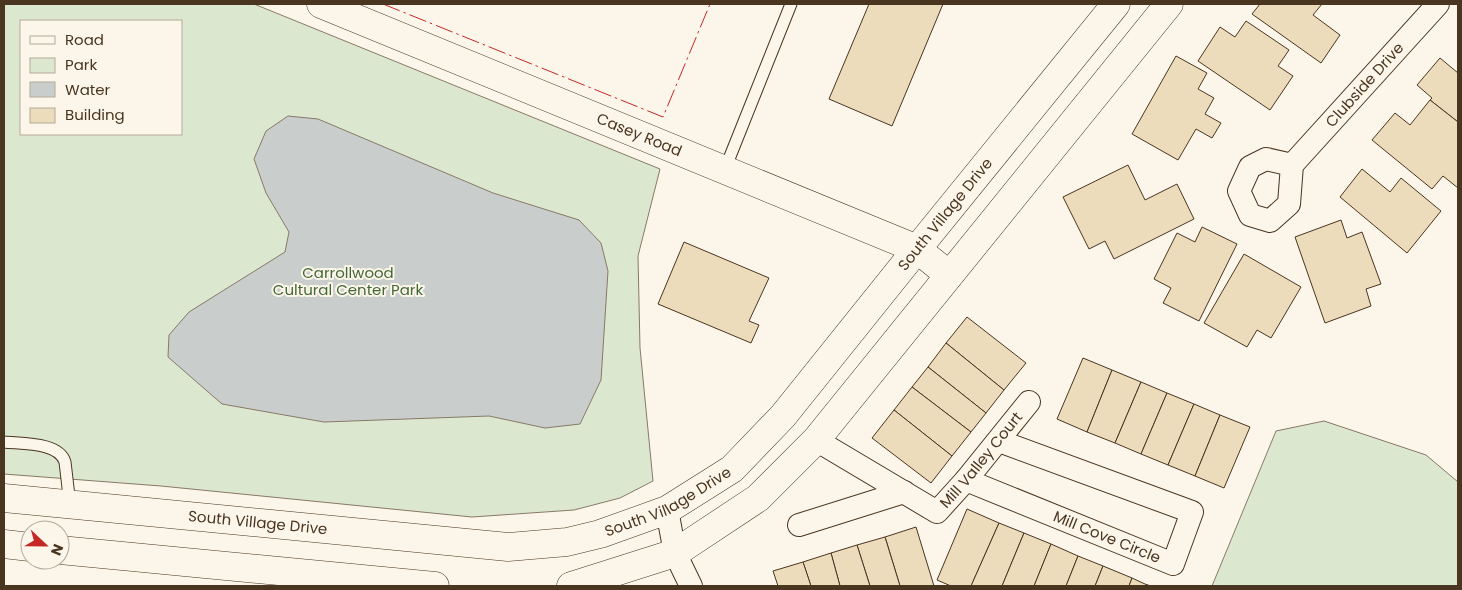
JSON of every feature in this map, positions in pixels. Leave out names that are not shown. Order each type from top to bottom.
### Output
[{"type":"street","name":"Casey Road","points":[[321,4],[917,248],[949,275]]},
{"type":"street","name":"South Village Drive","points":[[4,498],[508,547],[575,540],[600,534],[667,510],[732,469],[783,416],[1116,4]]},
{"type":"street","points":[[571,586],[675,553],[758,498],[816,440],[1169,4]]},
{"type":"street","name":"Clubside Drive","points":[[1292,166],[1438,4]]},
{"type":"street","name":"Mill Valley Court","points":[[816,440],[936,512],[999,441],[1029,402]]},
{"type":"street","name":"Mill Cove Circle","points":[[966,480],[1173,564],[1192,512],[999,441]]},
{"type":"street","points":[[799,525],[904,492]]},
{"type":"street","points":[[667,510],[675,553],[691,586]]},
{"type":"street","points":[[4,544],[20,546]]},
{"type":"street","points":[[70,551],[435,586]]},
{"type":"lane","points":[[725,169],[791,4]]},
{"type":"lane","points":[[4,442],[51,448],[59,452],[64,457],[70,504]]},
{"type":"green space","name":"Carrollwood Cultural Center Park","points":[[4,4],[254,4],[660,169],[638,256],[640,348],[653,481],[620,498],[574,510],[472,517],[161,486],[4,474]]},
{"type":"green space","points":[[1324,421],[1426,455],[1458,482],[1458,586],[1212,586],[1276,431]]},
{"type":"water","points":[[288,116],[318,119],[493,193],[579,220],[601,243],[608,271],[601,380],[580,424],[545,428],[489,416],[324,422],[222,404],[168,357],[169,335],[189,312],[285,252],[289,232],[266,193],[254,159],[266,131]]},
{"type":"building","points":[[869,4],[943,4],[892,126],[829,99]]},
{"type":"building","points":[[1260,4],[1322,4],[1313,15],[1340,35],[1321,63],[1252,14]]},
{"type":"building","points":[[1246,21],[1289,50],[1278,66],[1293,76],[1270,110],[1198,61],[1220,27],[1235,37]]},
{"type":"building","points":[[1176,56],[1207,73],[1198,89],[1214,98],[1205,114],[1221,123],[1212,138],[1196,129],[1178,160],[1132,134]]},
{"type":"building","points":[[1440,58],[1458,73],[1458,122],[1430,100],[1432,98],[1417,85]]},
{"type":"building","points":[[1430,100],[1458,122],[1458,188],[1443,176],[1432,189],[1372,140],[1395,113],[1410,125]]},
{"type":"building","points":[[1128,165],[1145,200],[1177,184],[1194,219],[1114,259],[1105,241],[1089,249],[1063,197]]},
{"type":"building","points":[[1362,169],[1390,192],[1401,178],[1441,211],[1407,253],[1340,197]]},
{"type":"building","points":[[1341,220],[1347,238],[1362,232],[1381,284],[1366,289],[1371,306],[1325,323],[1295,237]]},
{"type":"building","points":[[1202,227],[1237,244],[1199,321],[1163,303],[1171,288],[1154,279],[1177,233],[1195,242]]},
{"type":"building","points":[[684,242],[769,278],[749,321],[759,325],[751,343],[658,304]]},
{"type":"building","points":[[1244,254],[1301,287],[1271,338],[1257,330],[1247,347],[1204,323]]},
{"type":"building","points":[[967,317],[1026,363],[1004,390],[946,343]]},
{"type":"building","points":[[946,343],[1004,390],[986,413],[928,367]]},
{"type":"building","points":[[1083,358],[1112,370],[1087,432],[1057,419]]},
{"type":"building","points":[[928,367],[986,413],[971,432],[912,387]]},
{"type":"building","points":[[1112,370],[1141,382],[1115,443],[1087,432]]},
{"type":"building","points":[[1141,382],[1167,393],[1141,454],[1115,443]]},
{"type":"building","points":[[912,387],[971,432],[952,456],[894,410]]},
{"type":"building","points":[[1167,393],[1194,404],[1168,465],[1141,454]]},
{"type":"building","points":[[1194,404],[1220,415],[1195,476],[1168,465]]},
{"type":"building","points":[[894,410],[952,456],[931,483],[872,438]]},
{"type":"building","points":[[1220,415],[1250,427],[1224,488],[1195,476]]},
{"type":"building","points":[[967,509],[999,523],[971,586],[951,586],[937,580]]},
{"type":"building","points":[[999,523],[1024,533],[1002,586],[971,586]]},
{"type":"building","points":[[916,527],[934,586],[900,586],[885,537]]},
{"type":"building","points":[[1024,533],[1051,544],[1034,586],[1002,586]]},
{"type":"building","points":[[885,537],[900,586],[870,586],[857,545]]},
{"type":"building","points":[[1051,544],[1078,556],[1066,586],[1034,586]]},
{"type":"building","points":[[857,545],[870,586],[840,586],[831,553]]},
{"type":"building","points":[[831,553],[840,586],[811,586],[803,562]]},
{"type":"building","points":[[1078,556],[1103,566],[1095,586],[1066,586]]},
{"type":"building","points":[[803,562],[811,586],[778,586],[773,571]]},
{"type":"building","points":[[1103,566],[1132,578],[1129,586],[1095,586]]},
{"type":"building","points":[[1132,578],[1145,584],[1151,586],[1129,586]]},
{"type":"power","points":[[383,4],[663,117],[710,4]]}]
